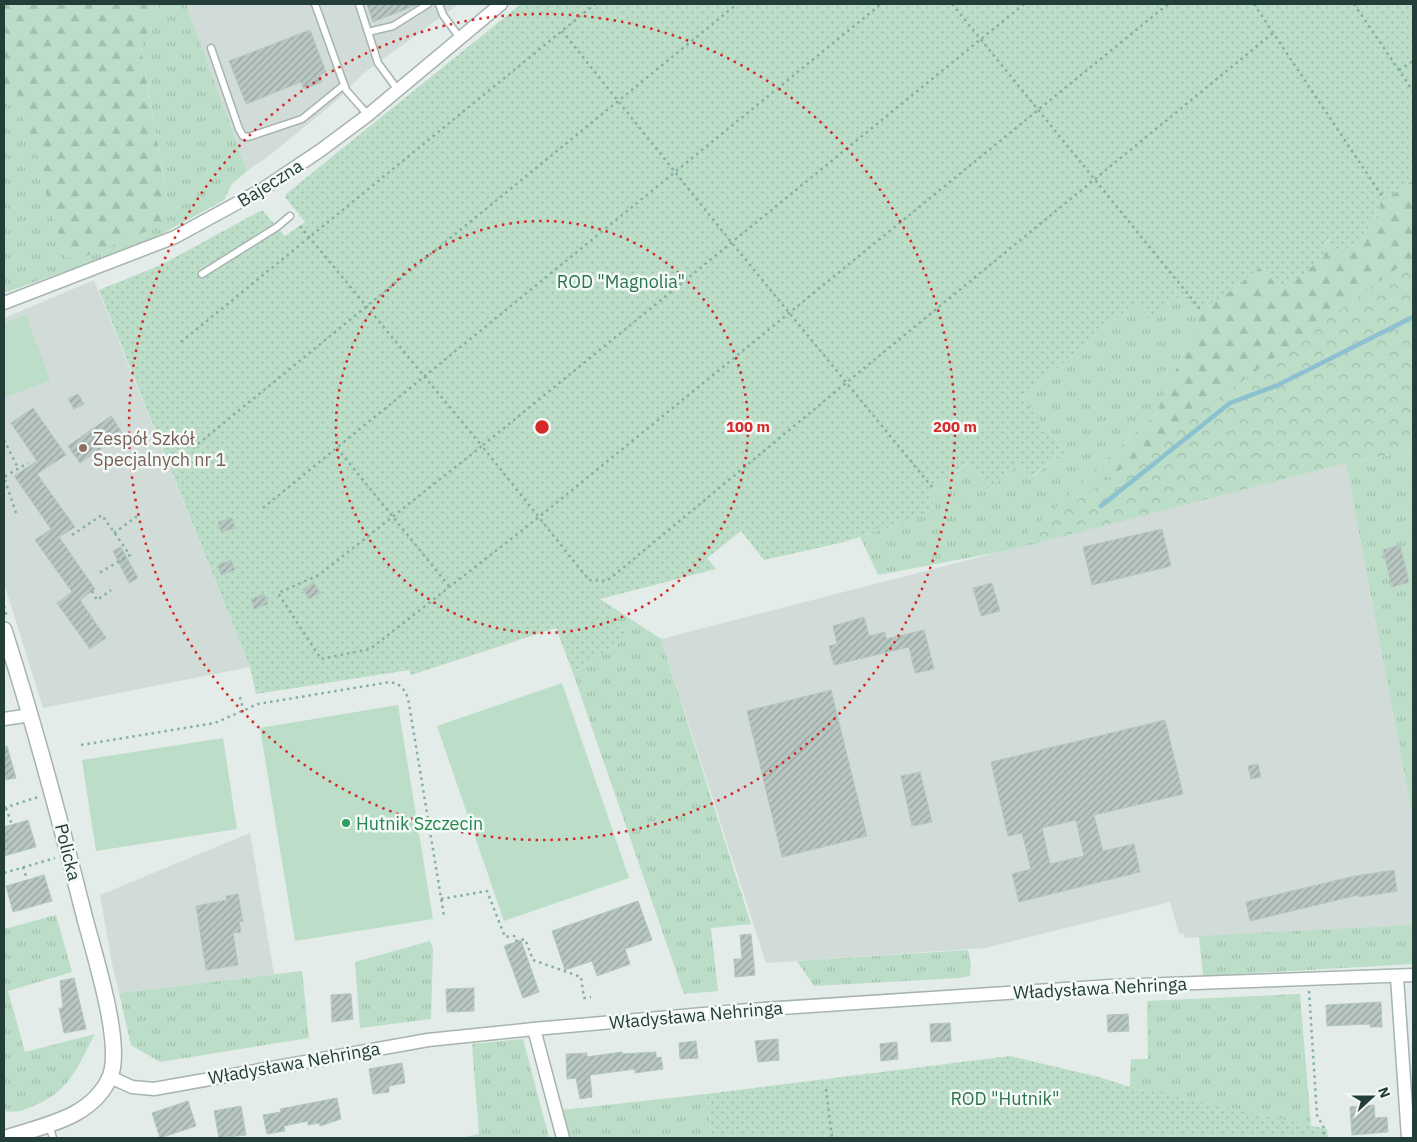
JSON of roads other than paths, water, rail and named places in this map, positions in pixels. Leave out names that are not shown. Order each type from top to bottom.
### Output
[{"type":"street","name":"Bajeczna","points":[[4,303],[182,233],[270,185],[368,114],[501,4]]},
{"type":"street","name":"Policka","points":[[4,630],[31,715],[106,1004],[114,1048],[110,1077]]},
{"type":"street","points":[[4,719],[31,715]]},
{"type":"street","name":"Władysława Nehringa","points":[[110,1077],[132,1087],[154,1089],[428,1040],[750,1010],[1102,986],[1413,975]]},
{"type":"street","points":[[1397,977],[1408,1138]]},
{"type":"street","points":[[534,1029],[563,1138]]},
{"type":"street","points":[[6,1138],[51,1131],[96,1098],[110,1077]]},
{"type":"lane","points":[[315,4],[344,86],[368,114]]},
{"type":"lane","points":[[359,4],[378,63],[398,90]]},
{"type":"lane","points":[[368,32],[393,26],[428,4]]},
{"type":"lane","points":[[439,4],[443,16],[460,38]]},
{"type":"lane","points":[[210,48],[243,136],[248,137],[302,119],[344,86]]},
{"type":"lane","points":[[202,274],[277,227],[290,216]]},
{"type":"waterway","points":[[1101,506],[1230,403],[1278,385],[1413,317]]},
{"type":"place","name":"Zespół Szkół Specjalnych nr 1","points":[[83,448]]},
{"type":"place","name":"Hutnik Szczecin","points":[[346,823]]},
{"type":"park label","name":"ROD \"Magnolia\"","points":[[621,281]]},
{"type":"park label","name":"ROD \"Hutnik\"","points":[[1005,1098]]}]
